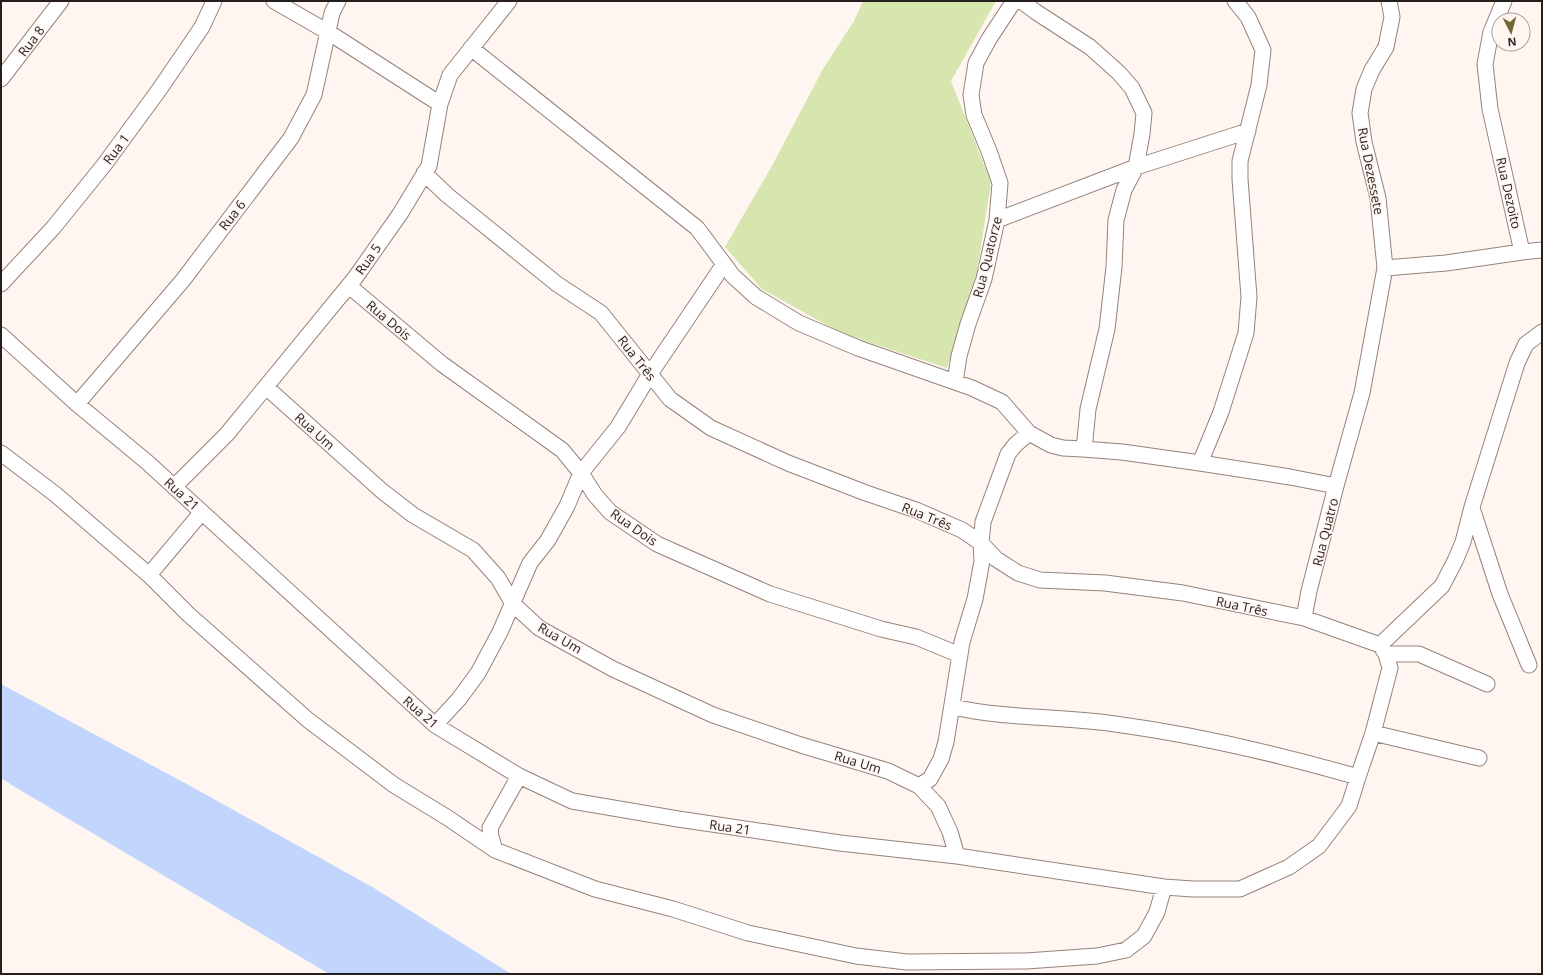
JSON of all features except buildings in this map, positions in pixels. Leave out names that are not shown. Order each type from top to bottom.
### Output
[{"type":"street","name":"Rua 8","points":[[1,80],[61,1]]},
{"type":"street","name":"Rua 1","points":[[1,284],[53,228],[104,165],[198,34],[214,1]]},
{"type":"street","points":[[274,1],[328,32],[440,104]]},
{"type":"street","name":"Rua 6","points":[[77,404],[183,280],[291,138],[314,95],[332,12],[338,1]]},
{"type":"street","name":"Rua 5","points":[[174,487],[227,434],[266,387],[348,286],[400,214],[428,166],[440,104],[450,75],[509,1]]},
{"type":"street","name":"Rua Quatorze","points":[[955,382],[959,356],[968,324],[984,279],[997,220],[1000,183],[974,115],[971,95],[976,63],[989,39],[1014,1]]},
{"type":"street","points":[[1021,1],[1090,47],[1119,73],[1132,88],[1144,113],[1136,167],[1124,190],[1116,220],[1114,266],[1107,329],[1088,410],[1086,440],[1083,449]]},
{"type":"street","points":[[1200,463],[1220,412],[1246,333],[1248,297],[1240,161],[1259,85],[1263,50],[1248,17],[1235,1]]},
{"type":"street","name":"Rua Dezessete","points":[[1336,486],[1362,393],[1385,268],[1378,198],[1364,142],[1360,113],[1364,89],[1372,70],[1386,46],[1392,17],[1389,1]]},
{"type":"street","name":"Rua Dezoito","points":[[1504,1],[1491,32],[1485,64],[1490,108],[1522,252]]},
{"type":"street","name":"Rua Quatro","points":[[471,48],[697,228],[733,276],[756,297],[798,322],[858,348],[972,388],[1002,402],[1030,433],[1051,445],[1063,448],[1122,452],[1200,463],[1290,477],[1336,486],[1309,591],[1304,618]]},
{"type":"street","points":[[997,220],[1136,167],[1248,130]]},
{"type":"street","name":"Rua Três","points":[[424,173],[447,195],[557,284],[601,313],[670,399],[711,428],[788,463],[866,493],[916,510],[962,530],[981,543],[996,559],[1018,574],[1040,580],[1105,583],[1182,594],[1304,618],[1383,650]]},
{"type":"street","points":[[1385,268],[1446,263],[1542,250]]},
{"type":"street","points":[[435,725],[459,699],[478,673],[500,632],[530,563],[551,534],[581,473],[618,427],[650,374],[724,264]]},
{"type":"street","name":"Rua Dois","points":[[348,286],[442,364],[562,450],[581,473],[595,495],[610,512],[657,544],[770,594],[881,629],[916,636],[960,655]]},
{"type":"street","points":[[1383,650],[1442,586],[1455,561],[1463,542],[1472,507],[1517,363],[1526,344],[1542,332]]},
{"type":"street","name":"Rua 21","points":[[1,335],[77,404],[202,512],[435,725],[519,776],[572,801],[678,819],[832,842],[957,856],[1164,887],[1192,889],[1240,889],[1289,867],[1319,846],[1348,806],[1358,777]]},
{"type":"street","name":"Rua Um","points":[[266,387],[382,491],[413,515],[473,550],[498,578],[513,604],[539,628],[613,669],[713,715],[801,745],[888,771],[919,786]]},
{"type":"street","points":[[957,856],[950,832],[938,806],[919,786],[930,779],[941,759],[946,742],[953,707],[962,642],[975,599],[982,561],[981,543],[983,522],[1008,454],[1015,445],[1030,433]]},
{"type":"street","points":[[1,453],[54,494],[149,575],[188,614],[308,720],[394,785],[448,818],[495,850],[596,889],[673,909],[748,933],[856,956],[907,962],[1026,962],[1097,956],[1126,950],[1144,936],[1157,912],[1164,887]]},
{"type":"street","points":[[1472,507],[1500,594],[1529,664]]},
{"type":"street","points":[[149,575],[202,512]]},
{"type":"street","points":[[1383,650],[1419,654],[1487,684]]},
{"type":"street","points":[[953,707],[977,712],[1114,724],[1206,739],[1304,762],[1358,777],[1373,733],[1390,668],[1383,650]]},
{"type":"street","points":[[1373,733],[1479,758]]},
{"type":"street","points":[[495,850],[490,828],[519,776]]},
{"type":"green space","points":[[863,1],[996,1],[951,81],[991,182],[977,272],[947,368],[841,333],[762,289],[725,247],[773,164],[823,69],[854,21]]},
{"type":"water","points":[[1,684],[194,788],[374,888],[511,974],[329,974],[1,778]]}]
